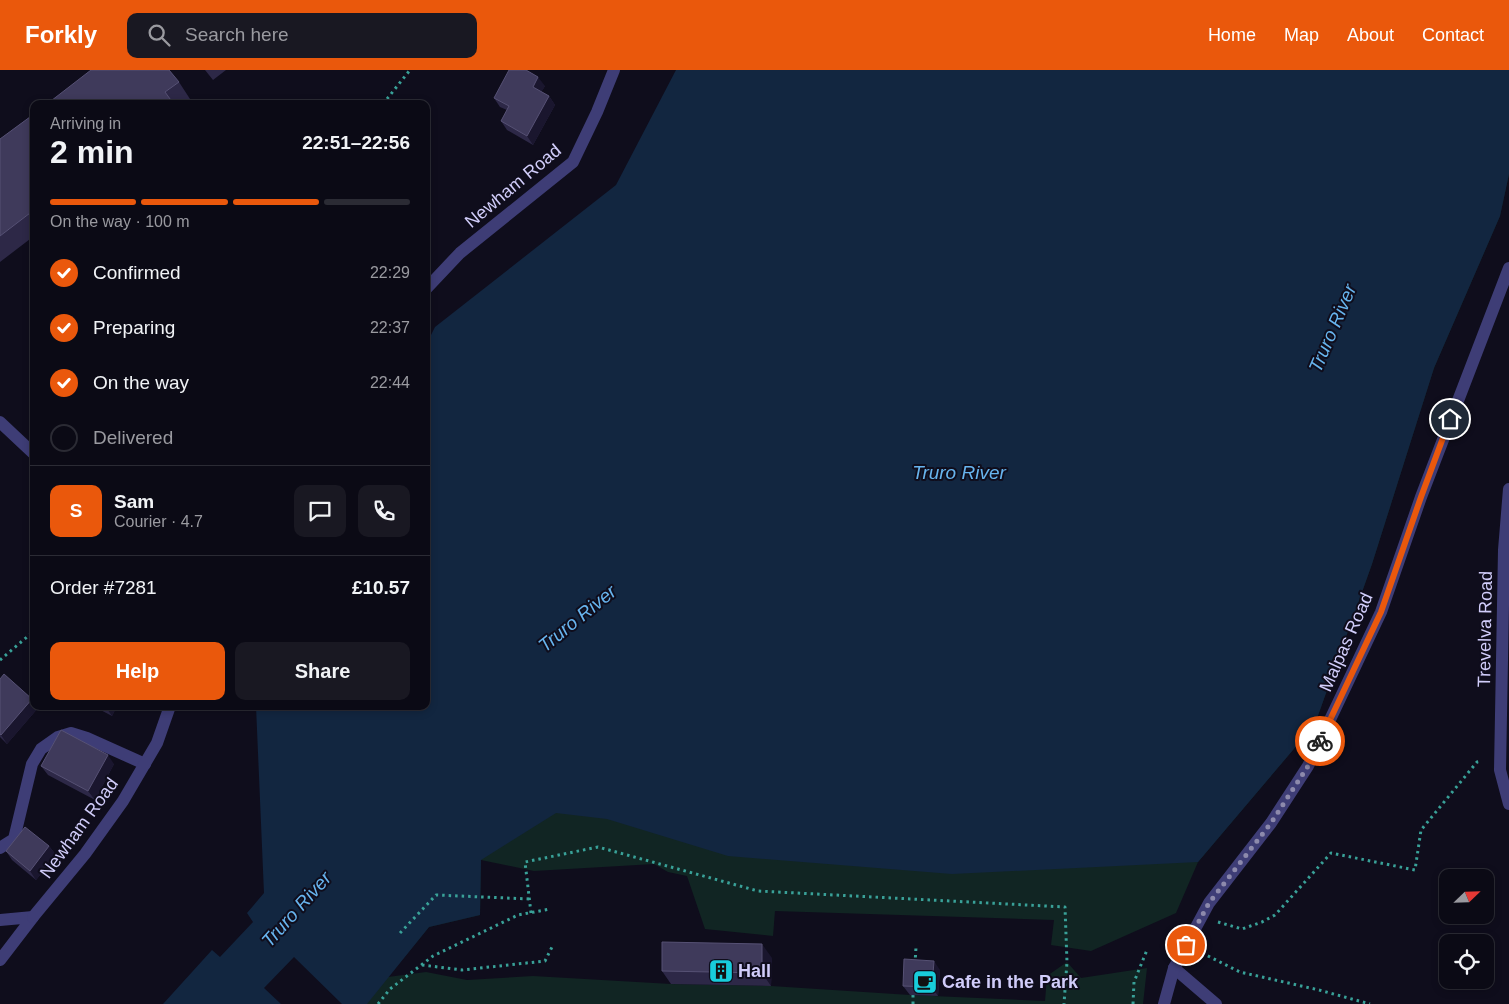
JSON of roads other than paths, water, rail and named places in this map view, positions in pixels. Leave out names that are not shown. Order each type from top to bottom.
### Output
[{"type":"street","name":"Newham Road","points":[[430,285],[460,253],[573,162],[598,112],[614,70]]},
{"type":"street","name":"Malpas Road","points":[[1164,1004],[1174,968],[1201,916],[1271,823],[1308,766],[1337,706],[1381,612],[1421,497],[1509,268]]},
{"type":"street","points":[[0,422],[30,450]]},
{"type":"street","name":"Trevelva Road","points":[[1509,489],[1504,550],[1500,764],[1509,804]]},
{"type":"street","name":"Newham Road","points":[[0,960],[123,801],[158,743],[169,710]]},
{"type":"street","points":[[0,848],[14,839],[32,764],[41,749],[58,738],[72,733],[145,764]]},
{"type":"street","points":[[0,920],[34,917]]},
{"type":"street","points":[[1174,968],[1216,1004]]},
{"type":"water","name":"Truro River","points":[[676,70],[1509,70],[1509,174],[1500,216],[1434,368],[1372,564],[1315,724],[1198,862],[952,874],[728,856],[607,819],[556,813],[481,860],[480,915],[429,927],[367,1004],[342,1004],[294,957],[264,988],[281,1004],[163,1004],[212,950],[220,957],[253,922],[247,913],[264,893],[256,710],[430,710],[430,337],[435,327],[616,185]]},
{"type":"place","name":"Hall","points":[[721,971]]},
{"type":"place","name":"Cafe in the Park","points":[[925,982]]}]
